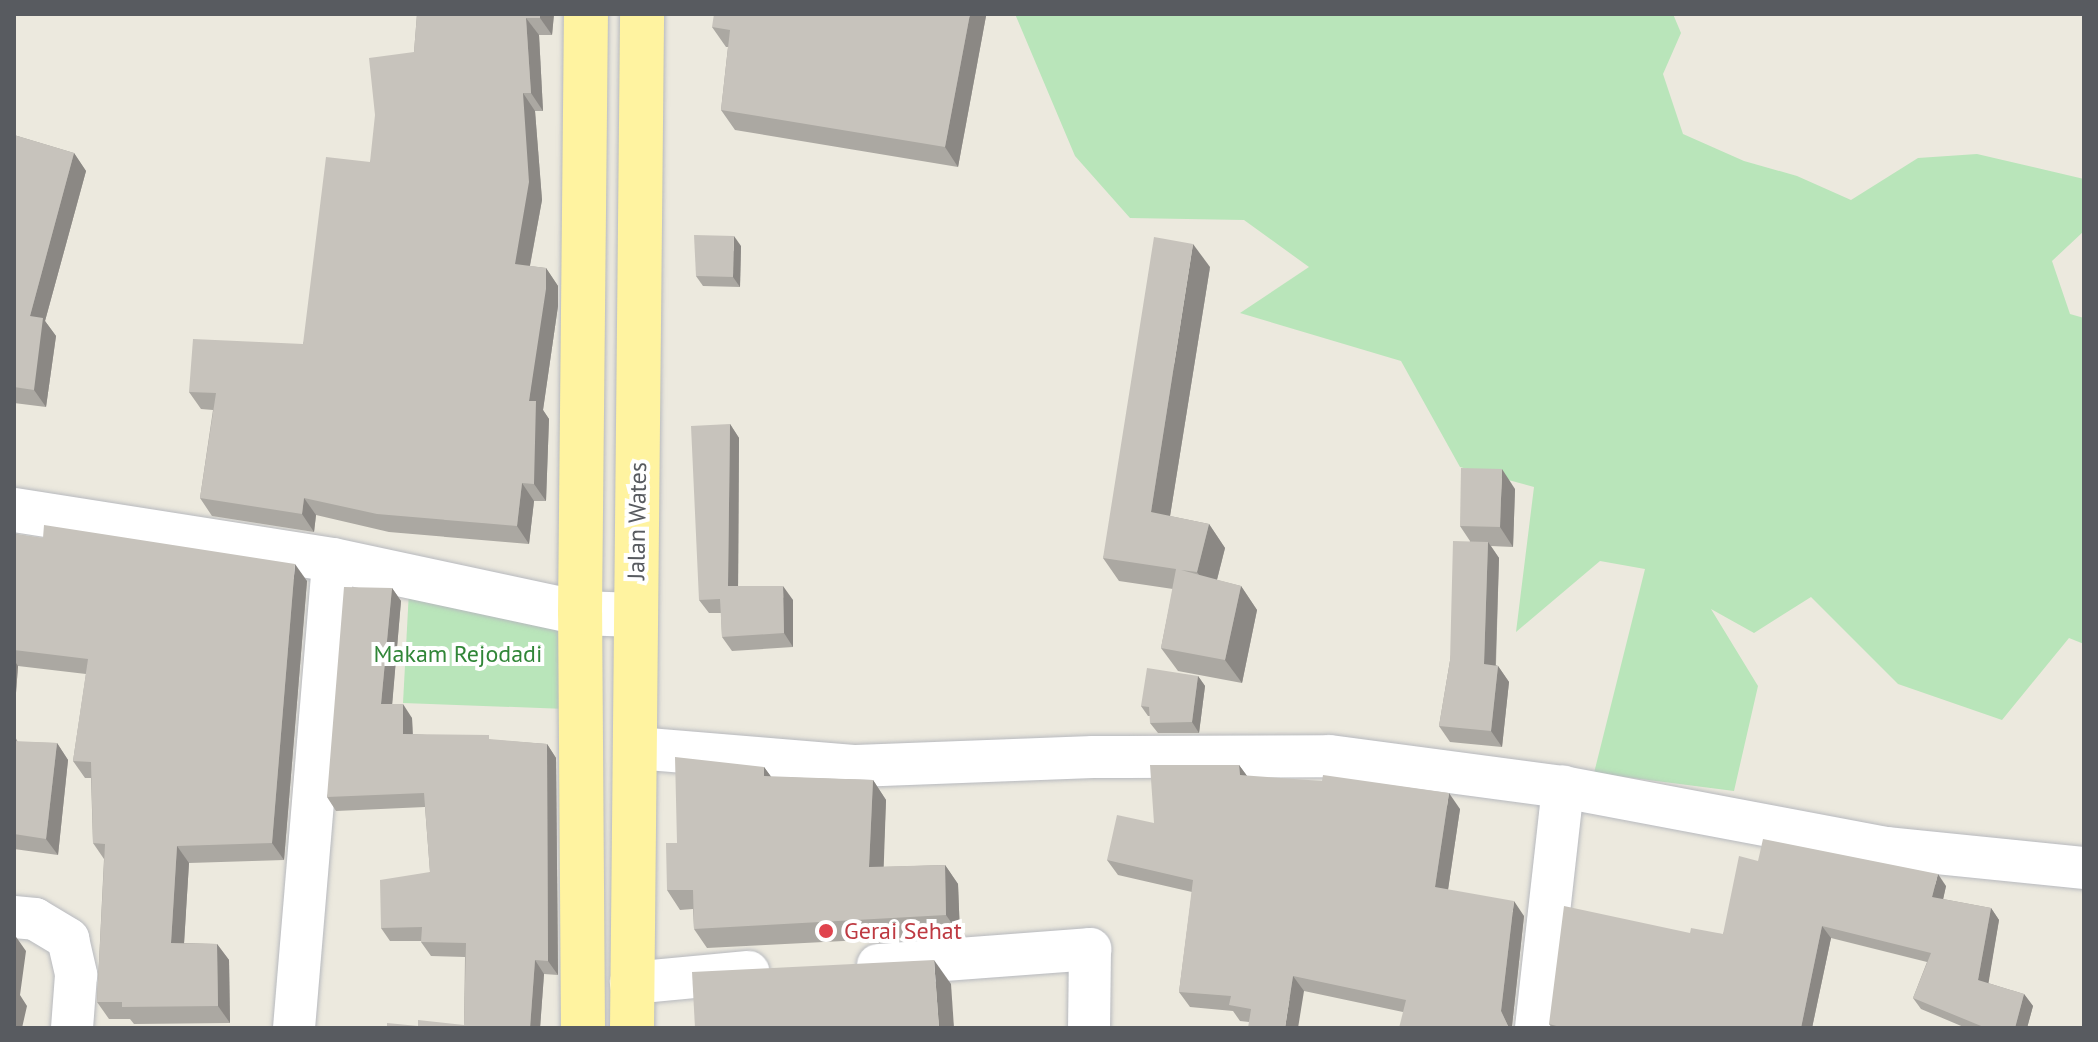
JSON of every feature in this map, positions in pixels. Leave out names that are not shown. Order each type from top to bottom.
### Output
[{"type":"main road","points":[[583,1028],[580,613],[586,14]]},
{"type":"main road","name":"Jalan Wates","points":[[632,1028],[642,14]]},
{"type":"street","points":[[14,510],[333,560],[580,613],[636,615]]},
{"type":"street","points":[[294,1028],[333,560]]},
{"type":"street","points":[[636,748],[856,766],[1093,757],[1330,756],[1563,787],[1887,848],[2084,868]]},
{"type":"street","points":[[1536,1028],[1563,787]]},
{"type":"street","points":[[14,917],[35,919],[68,939],[76,975],[72,1028]]},
{"type":"street","points":[[845,967],[1090,949],[1089,1028]]},
{"type":"street","points":[[631,983],[705,972],[784,971]]},
{"type":"green space","points":[[1015,14],[1673,14],[1681,33],[1663,74],[1683,134],[1744,161],[1797,176],[1851,200],[1918,158],[1977,154],[2084,179],[2084,231],[2052,261],[2070,314],[2084,318],[2084,644],[2069,638],[2002,720],[1898,684],[1811,597],[1754,633],[1711,609],[1758,686],[1734,791],[1594,773],[1645,569],[1600,561],[1516,632],[1534,487],[1460,467],[1401,361],[1240,313],[1309,267],[1244,220],[1130,218],[1075,156]]},
{"type":"green space","name":"Makam Rejodadi","points":[[409,591],[565,625],[566,709],[403,703]]},
{"type":"building","points":[[417,14],[540,14],[540,18],[526,18],[531,93],[523,93],[529,182],[515,264],[546,268],[546,289],[529,401],[536,401],[534,484],[522,483],[517,526],[377,514],[304,498],[302,514],[200,498],[216,393],[189,392],[193,339],[303,344],[326,157],[370,162],[375,115],[369,58],[414,52]]},
{"type":"building","points":[[714,14],[970,14],[945,147],[721,110],[730,30],[712,27]]},
{"type":"building","points":[[14,135],[74,153],[30,316],[43,318],[34,390],[14,387]]},
{"type":"building","points":[[694,235],[734,236],[733,277],[696,276]]},
{"type":"building","points":[[1154,237],[1193,244],[1151,512],[1209,524],[1197,572],[1181,570],[1241,586],[1225,660],[1161,648],[1176,569],[1103,558]]},
{"type":"building","points":[[730,424],[728,586],[783,586],[784,633],[722,637],[720,599],[699,600],[691,426]]},
{"type":"building","points":[[1461,468],[1502,469],[1500,527],[1460,526]]},
{"type":"building","points":[[44,525],[295,564],[272,843],[177,846],[171,943],[217,944],[218,1006],[122,1007],[122,1002],[97,1002],[105,844],[93,843],[91,762],[73,761],[88,659],[14,650],[14,534],[43,538]]},
{"type":"building","points":[[1453,541],[1488,542],[1484,664],[1498,666],[1491,731],[1439,726],[1450,661]]},
{"type":"building","points":[[344,587],[392,588],[381,704],[403,704],[403,734],[489,735],[489,739],[547,744],[548,961],[535,960],[530,1028],[387,1028],[387,1023],[418,1026],[418,1020],[464,1025],[466,943],[421,942],[422,927],[381,928],[380,880],[430,872],[424,793],[327,797]]},
{"type":"building","points":[[1147,668],[1198,676],[1192,722],[1150,723],[1149,707],[1141,706]]},
{"type":"building","points":[[14,741],[57,743],[46,839],[14,834]]},
{"type":"building","points":[[675,757],[764,767],[764,776],[873,780],[869,867],[945,865],[946,915],[694,929],[693,890],[667,890],[666,843],[677,843]]},
{"type":"building","points":[[1150,765],[1239,765],[1240,775],[1322,781],[1323,775],[1449,793],[1435,887],[1514,901],[1501,1011],[1509,1028],[1399,1028],[1406,1000],[1293,976],[1285,1028],[1248,1028],[1251,1009],[1229,1005],[1231,996],[1179,992],[1193,880],[1107,860],[1117,815],[1154,823]]},
{"type":"building","points":[[1763,839],[1938,874],[1932,897],[1991,908],[1978,980],[2024,994],[2015,1028],[1986,1028],[1913,998],[1931,953],[1822,926],[1801,1028],[1564,1028],[1549,1024],[1564,906],[1690,933],[1691,928],[1723,934],[1739,856],[1758,861]]},
{"type":"building","points":[[934,960],[939,1028],[695,1028],[692,972]]},
{"type":"place","name":"Gerai Sehat","points":[[826,931]]}]
